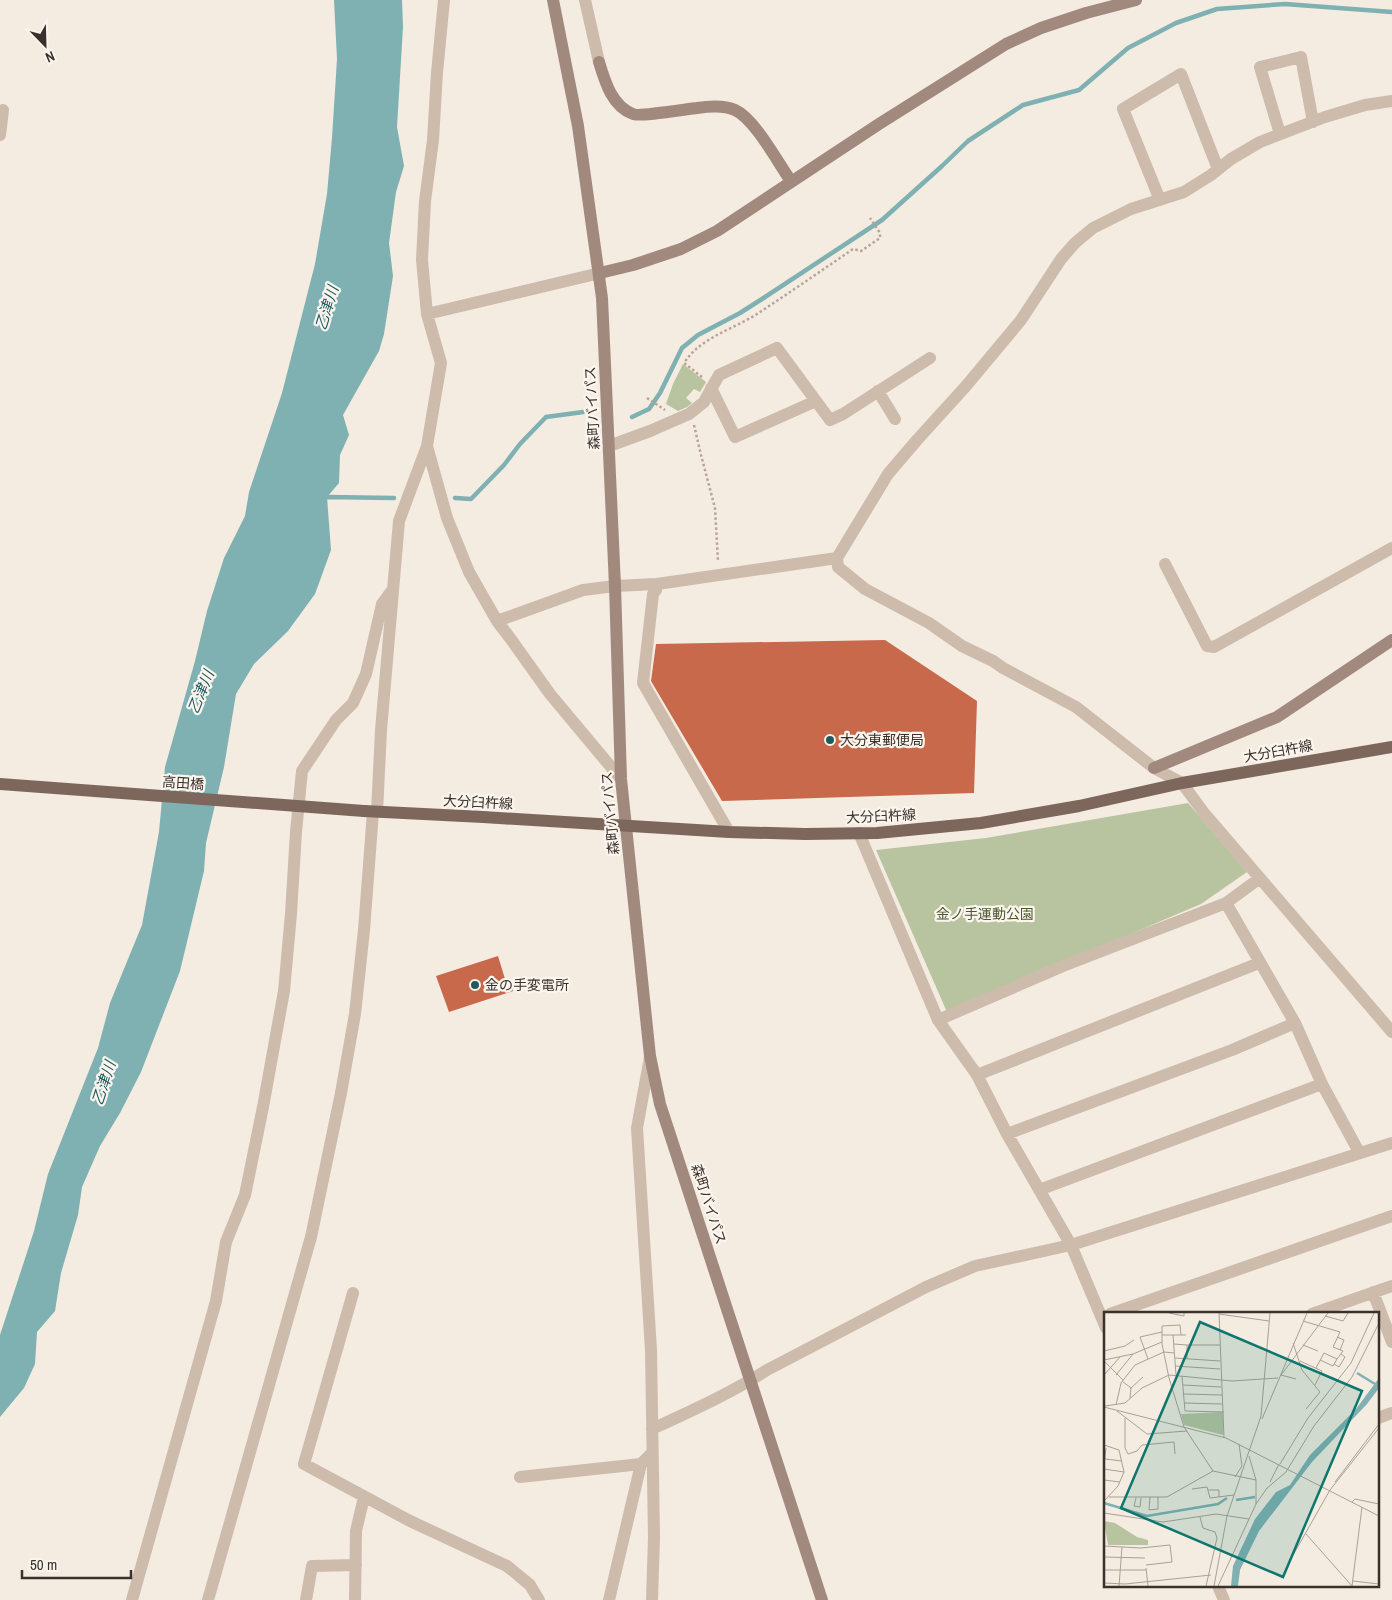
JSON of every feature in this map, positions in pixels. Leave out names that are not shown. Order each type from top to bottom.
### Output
[{"type":"main road","name":"森町バイパス","points":[[553,0],[578,126],[600,273],[616,586],[622,779],[650,1056],[660,1104],[822,1600]]},
{"type":"main road","points":[[600,273],[681,249],[717,231],[791,181],[1006,44],[1041,28],[1086,13],[1136,0]]},
{"type":"main road","points":[[600,62],[604,82],[614,99],[635,115],[704,107],[725,107],[737,111],[751,122],[791,181]]},
{"type":"main road","points":[[1154,768],[1278,717],[1392,640]]},
{"type":"main road","name":"大分臼杵線","points":[[371,812],[729,832],[805,834],[899,831],[981,823],[1079,806],[1182,783],[1392,747]]},
{"type":"main road","name":"高田橋","points":[[0,784],[371,812]]},
{"type":"street","points":[[208,1600],[311,1237],[337,1112],[357,995],[364,930],[371,812],[381,730],[399,521],[426,446],[441,363],[427,314],[422,260],[425,201],[433,140],[444,0]]},
{"type":"street","points":[[585,0],[600,62]]},
{"type":"street","points":[[1280,134],[1260,67],[1301,56],[1313,122]]},
{"type":"street","points":[[1160,200],[1123,108],[1181,74],[1218,169]]},
{"type":"street","points":[[1392,101],[1366,105],[1260,142],[1231,159],[1184,192],[1131,208],[1093,228],[1075,243],[1061,259],[1021,320],[966,386],[888,474],[838,558],[838,567],[865,589],[929,623],[962,646],[1076,707],[1154,768],[1182,783],[1204,814],[1392,1032]]},
{"type":"street","points":[[0,134],[2,110]]},
{"type":"street","points":[[427,314],[600,273]]},
{"type":"street","points":[[609,446],[689,414],[704,402],[719,375],[777,348],[830,420],[843,414],[930,358]]},
{"type":"street","points":[[712,388],[735,438],[816,401]]},
{"type":"street","points":[[878,391],[895,419]]},
{"type":"street","points":[[426,446],[447,518],[469,572],[497,621],[550,694],[622,779]]},
{"type":"street","points":[[1165,564],[1208,646],[1214,647],[1392,548]]},
{"type":"street","points":[[497,621],[583,590],[657,584],[838,558]]},
{"type":"street","points":[[657,584],[653,594],[643,683],[729,832]]},
{"type":"street","points":[[132,1600],[216,1301],[226,1242],[245,1195],[284,991],[302,771],[336,720],[353,703],[366,674],[382,604],[393,589]]},
{"type":"street","points":[[859,833],[938,1020],[977,1075],[1007,1134],[1072,1245],[1104,1315]]},
{"type":"street","points":[[938,1020],[1063,966],[1226,903],[1260,878]]},
{"type":"street","points":[[1226,903],[1295,1023],[1322,1084],[1359,1152]]},
{"type":"street","points":[[977,1075],[1259,962]]},
{"type":"street","points":[[1007,1134],[1232,1050],[1295,1023]]},
{"type":"street","points":[[650,1056],[637,1128],[651,1350],[654,1537],[652,1600]]},
{"type":"street","points":[[1039,1190],[1322,1084]]},
{"type":"street","points":[[652,1428],[689,1412],[926,1287],[976,1266],[1072,1245],[1392,1143]]},
{"type":"street","points":[[1125,1312],[1392,1216]]},
{"type":"street","points":[[1318,1312],[1392,1286]]},
{"type":"street","points":[[1373,1292],[1392,1342]]},
{"type":"street","points":[[353,1293],[304,1464],[410,1521],[506,1566],[530,1585],[539,1600]]},
{"type":"street","points":[[1380,1417],[1392,1413]]},
{"type":"street","points":[[608,1600],[642,1464],[652,1453]]},
{"type":"street","points":[[520,1477],[642,1464]]},
{"type":"street","points":[[355,1600],[356,1531],[364,1497]]},
{"type":"street","points":[[306,1600],[312,1566],[356,1565]]},
{"type":"street","points":[[1219,1588],[1224,1600]]},
{"type":"path","points":[[712,388],[706,380],[684,363],[698,346],[717,334],[756,315],[853,249],[861,251],[880,238],[879,230],[870,218]]},
{"type":"path","points":[[648,398],[664,409]]},
{"type":"path","points":[[690,421],[696,426],[700,455],[715,508],[718,575]]},
{"type":"green space","points":[[683,364],[706,382],[700,392],[694,389],[686,398],[692,403],[678,411],[666,404]]},
{"type":"green space","name":"金ノ手運動公園","points":[[1188,803],[1247,872],[1201,904],[947,1012],[876,850],[986,838]]},
{"type":"water","name":"乙津川","points":[[334,0],[402,0],[403,27],[397,127],[404,166],[396,192],[389,243],[393,276],[384,334],[379,351],[343,415],[349,435],[340,455],[339,483],[327,497],[331,550],[315,594],[288,631],[254,664],[236,694],[224,767],[206,843],[204,871],[180,971],[141,1072],[120,1113],[100,1146],[82,1187],[78,1215],[61,1273],[55,1311],[37,1332],[35,1364],[24,1388],[0,1417],[0,1335],[34,1231],[48,1174],[98,1048],[110,1003],[142,925],[159,832],[165,767],[207,611],[224,558],[245,516],[249,492],[282,393],[315,264],[327,194],[332,138],[337,59]]},
{"type":"building","points":[[885,640],[977,701],[974,793],[722,801],[651,681],[656,644]]},
{"type":"building","name":"金の手変電所","points":[[498,956],[505,979],[509,978],[513,991],[449,1012],[436,976]]},
{"type":"waterway","points":[[632,417],[649,409],[660,393],[682,348],[698,335],[740,313],[882,220],[968,141],[1023,105],[1079,90],[1128,48],[1176,23],[1217,9],[1285,4],[1392,12]]},
{"type":"waterway","points":[[455,498],[471,499],[546,417],[583,412]]},
{"type":"waterway","points":[[321,500],[327,497],[394,498]]},
{"type":"place","name":"大分東郵便局","points":[[830,740]]},
{"type":"place","name":"金の手変電所","points":[[475,985]]}]
